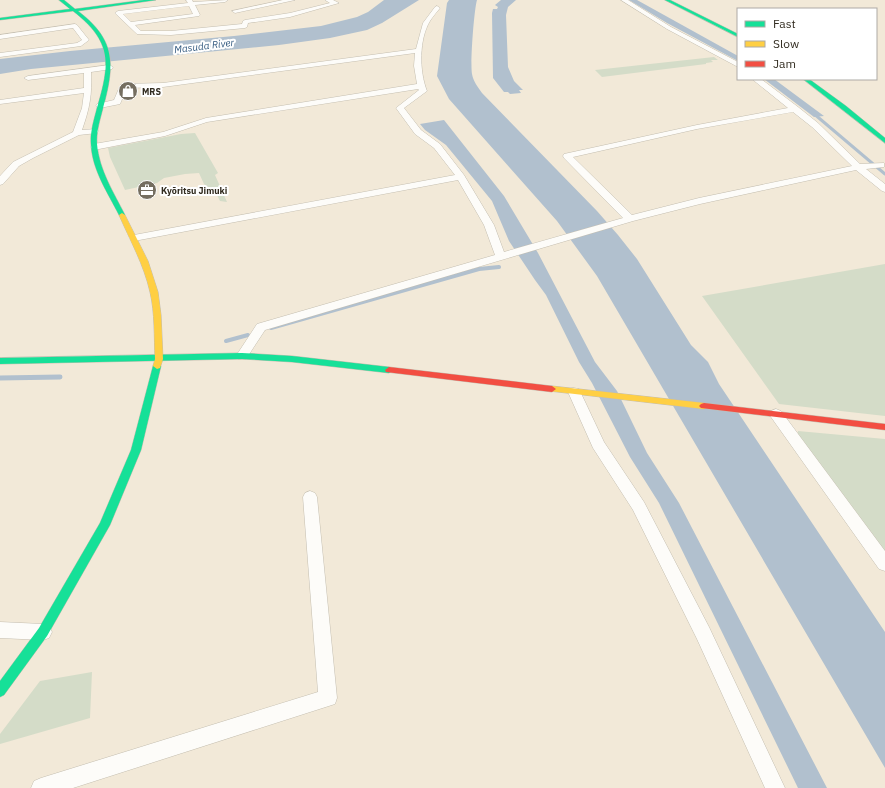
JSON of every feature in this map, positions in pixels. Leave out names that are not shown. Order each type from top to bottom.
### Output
[{"type":"street","points":[[0,691],[43,632],[105,525],[136,450],[159,359],[157,315],[154,292],[144,261],[134,238],[98,165],[94,147],[94,131],[108,77],[109,66],[93,26],[61,0]]},
{"type":"street","points":[[0,19],[154,0]]},
{"type":"street","points":[[203,22],[171,33],[139,33],[118,13],[190,2],[226,0],[245,22]]},
{"type":"street","points":[[236,11],[292,0]]},
{"type":"street","points":[[245,22],[290,14],[336,3],[328,0]]},
{"type":"street","points":[[624,0],[669,28],[737,64]]},
{"type":"street","points":[[667,0],[737,35]]},
{"type":"street","points":[[190,2],[203,22]]},
{"type":"street","points":[[437,8],[426,22],[420,50],[418,69],[423,91],[400,108],[418,132],[437,146],[461,177],[489,225],[504,256]]},
{"type":"street","points":[[130,24],[203,22],[245,26],[245,22]]},
{"type":"street","points":[[0,37],[75,26],[86,40],[80,45]]},
{"type":"street","points":[[0,55],[99,43]]},
{"type":"street","points":[[100,106],[117,102],[124,86],[163,85],[420,50]]},
{"type":"street","points":[[28,78],[109,66]]},
{"type":"street","points":[[77,132],[86,108],[88,90],[87,70]]},
{"type":"street","points":[[757,80],[815,125],[885,189]]},
{"type":"street","points":[[807,80],[844,107],[885,141]]},
{"type":"street","points":[[94,147],[165,134],[206,120],[421,86]]},
{"type":"street","points":[[0,102],[88,90]]},
{"type":"street","points":[[630,219],[567,156],[697,127],[795,109]]},
{"type":"street","points":[[0,182],[16,164],[30,156],[77,132],[94,131]]},
{"type":"street","points":[[242,356],[261,327],[630,219],[699,201],[861,167],[882,166]]},
{"type":"street","points":[[134,238],[461,177]]},
{"type":"street","points":[[0,361],[159,359],[242,356],[292,359],[885,427]]},
{"type":"street","points":[[579,393],[598,444],[640,506],[775,788]]},
{"type":"street","points":[[776,414],[885,564]]},
{"type":"street","points":[[41,788],[328,698],[310,497]]},
{"type":"street","points":[[0,630],[43,632]]},
{"type":"green space","points":[[714,57],[718,60],[711,60],[713,62],[706,64],[602,77],[595,70]]},
{"type":"green space","points":[[195,133],[218,173],[215,175],[227,202],[220,201],[217,195],[204,184],[199,173],[164,178],[157,183],[125,190],[110,157],[108,148],[181,134]]},
{"type":"green space","points":[[885,264],[885,416],[779,404],[702,296]]},
{"type":"green space","points":[[798,431],[885,439],[885,552],[798,436]]},
{"type":"green space","points":[[92,672],[90,718],[0,744],[0,734],[40,681]]},
{"type":"water","name":"Masuda River","points":[[384,0],[419,0],[382,23],[367,30],[330,38],[279,45],[31,69],[0,74],[0,59],[321,26],[357,17],[368,12]]},
{"type":"water","points":[[449,0],[477,0],[472,49],[472,74],[473,79],[482,93],[597,211],[637,259],[691,345],[708,362],[719,384],[885,632],[885,768],[597,276],[557,221],[449,99],[437,76],[447,3]]},
{"type":"water","points":[[501,0],[516,0],[508,7],[506,15],[508,67],[514,81],[523,90],[519,90],[521,93],[510,94],[508,92],[504,92],[493,78],[492,13],[493,9],[497,9],[498,7],[495,5]]},
{"type":"water","points":[[629,0],[637,0],[737,55],[737,60],[667,23]]},
{"type":"water","points":[[765,80],[775,80],[824,116],[814,117]]},
{"type":"water","points":[[444,120],[504,196],[538,253],[595,362],[617,391],[647,453],[679,503],[827,788],[798,788],[659,503],[630,457],[592,383],[579,362],[546,295],[509,241],[492,201],[446,145],[425,130],[420,124]]},
{"type":"waterway","points":[[813,113],[885,174]]},
{"type":"waterway","points":[[271,328],[479,269],[499,267]]},
{"type":"waterway","points":[[226,341],[248,335]]},
{"type":"waterway","points":[[0,378],[60,377]]},
{"type":"traffic: fast","points":[[61,0],[92,25],[100,34],[105,44],[108,65],[107,76],[95,128],[94,148],[98,166],[105,183],[122,215]]},
{"type":"traffic: fast","points":[[0,19],[154,0]]},
{"type":"traffic: fast","points":[[667,0],[737,35]]},
{"type":"traffic: fast","points":[[807,80],[844,107],[885,141]]},
{"type":"traffic: fast","points":[[0,361],[242,356],[292,359],[389,370]]},
{"type":"traffic: fast","points":[[0,691],[43,632],[105,525],[136,450],[157,366]]},
{"type":"traffic: slow","points":[[122,215],[144,261],[154,292],[157,315],[159,359],[157,366]]},
{"type":"traffic: slow","points":[[552,389],[704,406]]},
{"type":"traffic: jam","points":[[389,370],[552,389]]},
{"type":"traffic: jam","points":[[704,406],[885,427]]},
{"type":"place","name":"MRS","points":[[128,91]]},
{"type":"place","name":"Kyōritsu Jimuki","points":[[147,190]]}]
